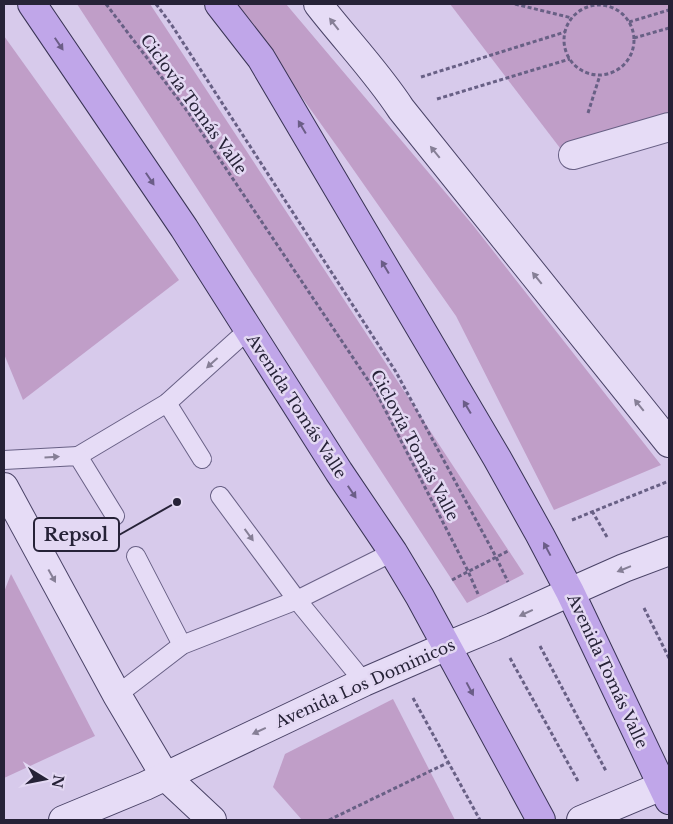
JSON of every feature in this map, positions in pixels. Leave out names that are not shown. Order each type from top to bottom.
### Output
[{"type":"main road","name":"Avenida Tomás Valle","points":[[32,4],[178,220],[339,472],[393,552],[420,597],[541,820]]},
{"type":"main road","name":"Avenida Tomás Valle","points":[[219,4],[262,58],[497,458],[570,592],[667,790]]},
{"type":"main road","points":[[318,4],[669,443]]},
{"type":"main road","points":[[573,155],[669,127]]},
{"type":"main road","points":[[4,487],[117,694],[165,776],[212,820]]},
{"type":"main road","name":"Avenida Los Dominicos","points":[[63,820],[165,776],[364,682],[523,614],[624,568],[669,551]]},
{"type":"main road","points":[[589,817],[622,803],[667,790]]},
{"type":"lane","points":[[4,460],[78,456],[167,403],[248,330]]},
{"type":"lane","points":[[167,403],[202,459]]},
{"type":"lane","points":[[78,456],[115,516]]},
{"type":"lane","points":[[220,496],[297,600],[364,682]]},
{"type":"lane","points":[[117,694],[182,645],[297,600],[393,552]]},
{"type":"lane","points":[[136,556],[182,645]]},
{"type":"path","name":"Ciclovía Tomás Valle","points":[[106,4],[188,112],[376,392],[468,571],[493,627],[589,817]]},
{"type":"path","name":"Ciclovía Tomás Valle","points":[[156,4],[171,24],[396,372],[496,557],[523,614],[622,803]]},
{"type":"path","points":[[515,4],[572,18]]},
{"type":"path","points":[[601,5],[621,13],[629,22],[634,38],[633,50],[628,60],[621,67],[611,73],[600,76],[588,74],[578,68],[570,59],[564,42],[565,32],[572,18],[580,11],[590,6],[601,5]]},
{"type":"path","points":[[629,22],[669,10]]},
{"type":"path","points":[[634,38],[669,28]]},
{"type":"path","points":[[394,99],[565,32]]},
{"type":"path","points":[[394,99],[570,59]]},
{"type":"path","points":[[569,522],[669,481]]},
{"type":"path","points":[[592,511],[608,540]]},
{"type":"path","points":[[452,580],[509,551]]},
{"type":"path","points":[[644,608],[669,658]]},
{"type":"path","points":[[410,694],[480,820]]},
{"type":"path","points":[[329,820],[447,763]]},
{"type":"shaded area","points":[[77,4],[150,4],[524,574],[467,603]]},
{"type":"shaded area","points":[[235,4],[286,4],[472,224],[661,465],[554,510],[456,316]]},
{"type":"shaded area","points":[[450,4],[669,4],[669,116],[560,148]]},
{"type":"shaded area","points":[[4,36],[179,280],[23,400],[4,354]]},
{"type":"shaded area","points":[[11,574],[95,736],[4,778],[4,592]]},
{"type":"shaded area","points":[[393,699],[455,820],[302,820],[273,787],[285,754]]},
{"type":"place","name":"Repsol","points":[[177,502]]}]
